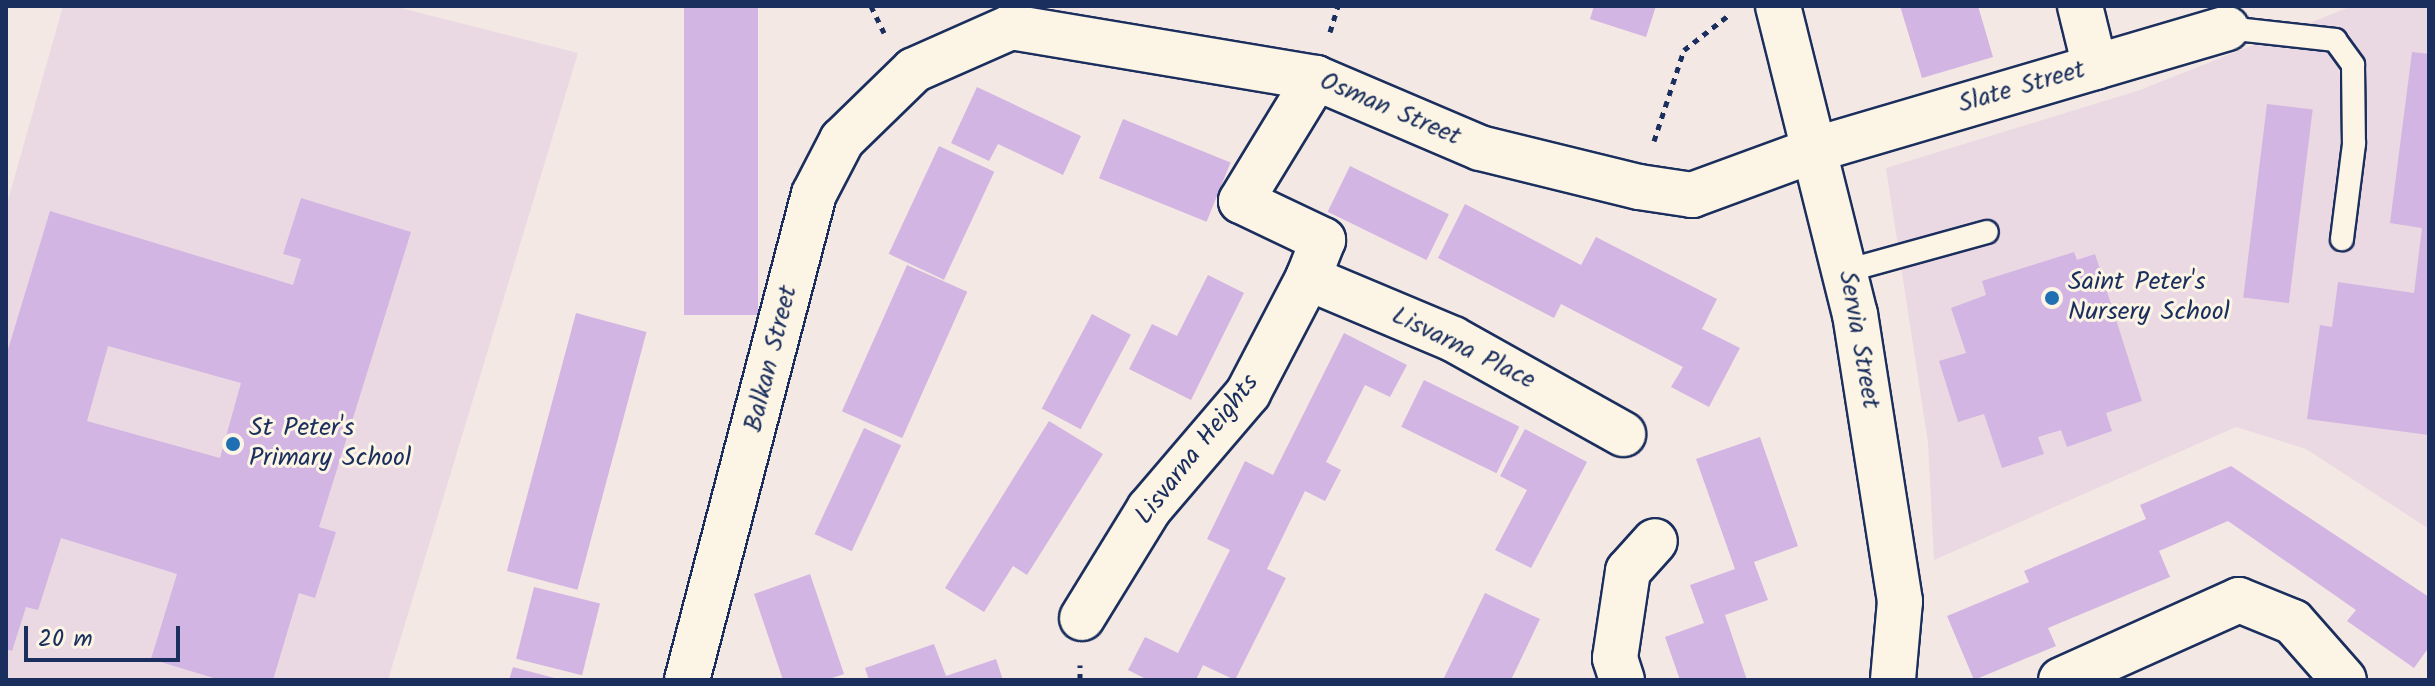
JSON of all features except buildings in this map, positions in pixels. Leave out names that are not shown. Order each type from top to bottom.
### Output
[{"type":"street","name":"Servia Street","points":[[1778,6],[1846,271],[1900,601],[1893,680]]},
{"type":"street","points":[[2080,6],[2095,67]]},
{"type":"street","name":"Osman Street","points":[[914,70],[1011,27],[1147,45],[1169,54],[1316,78],[1480,148],[1639,187],[1692,195],[1817,149]]},
{"type":"street","name":"Slate Street","points":[[1817,149],[2227,28]]},
{"type":"street","name":"Balkan Street","points":[[687,680],[814,194],[842,140],[914,70]]},
{"type":"street","points":[[1308,278],[1323,240],[1241,201],[1316,78]]},
{"type":"street","name":"Lisvarna Place","points":[[1308,278],[1453,339],[1623,434]]},
{"type":"street","name":"Lisvarna Heights","points":[[1082,618],[1149,509],[1248,393],[1308,278]]},
{"type":"street","points":[[1622,680],[1615,658],[1628,571],[1655,541]]},
{"type":"street","points":[[2067,679],[2239,600],[2293,622],[2344,680]]},
{"type":"lane","points":[[2227,28],[2335,40],[2353,65],[2354,144],[2342,239]]},
{"type":"lane","points":[[1846,271],[1987,232]]},
{"type":"path","points":[[1639,187],[1684,50],[1740,6]]},
{"type":"shaded area","name":"St Peter's Primary School","points":[[63,6],[393,6],[578,53],[388,680],[6,680],[6,207]]},
{"type":"shaded area","points":[[2352,6],[2429,6],[2429,529],[2306,449],[2236,427],[1934,560],[1928,443],[1886,168],[2140,90]]},
{"type":"place","name":"Saint Peter's Nursery School","points":[[2052,298]]},
{"type":"place","name":"St Peter's Primary School","points":[[233,444]]}]
